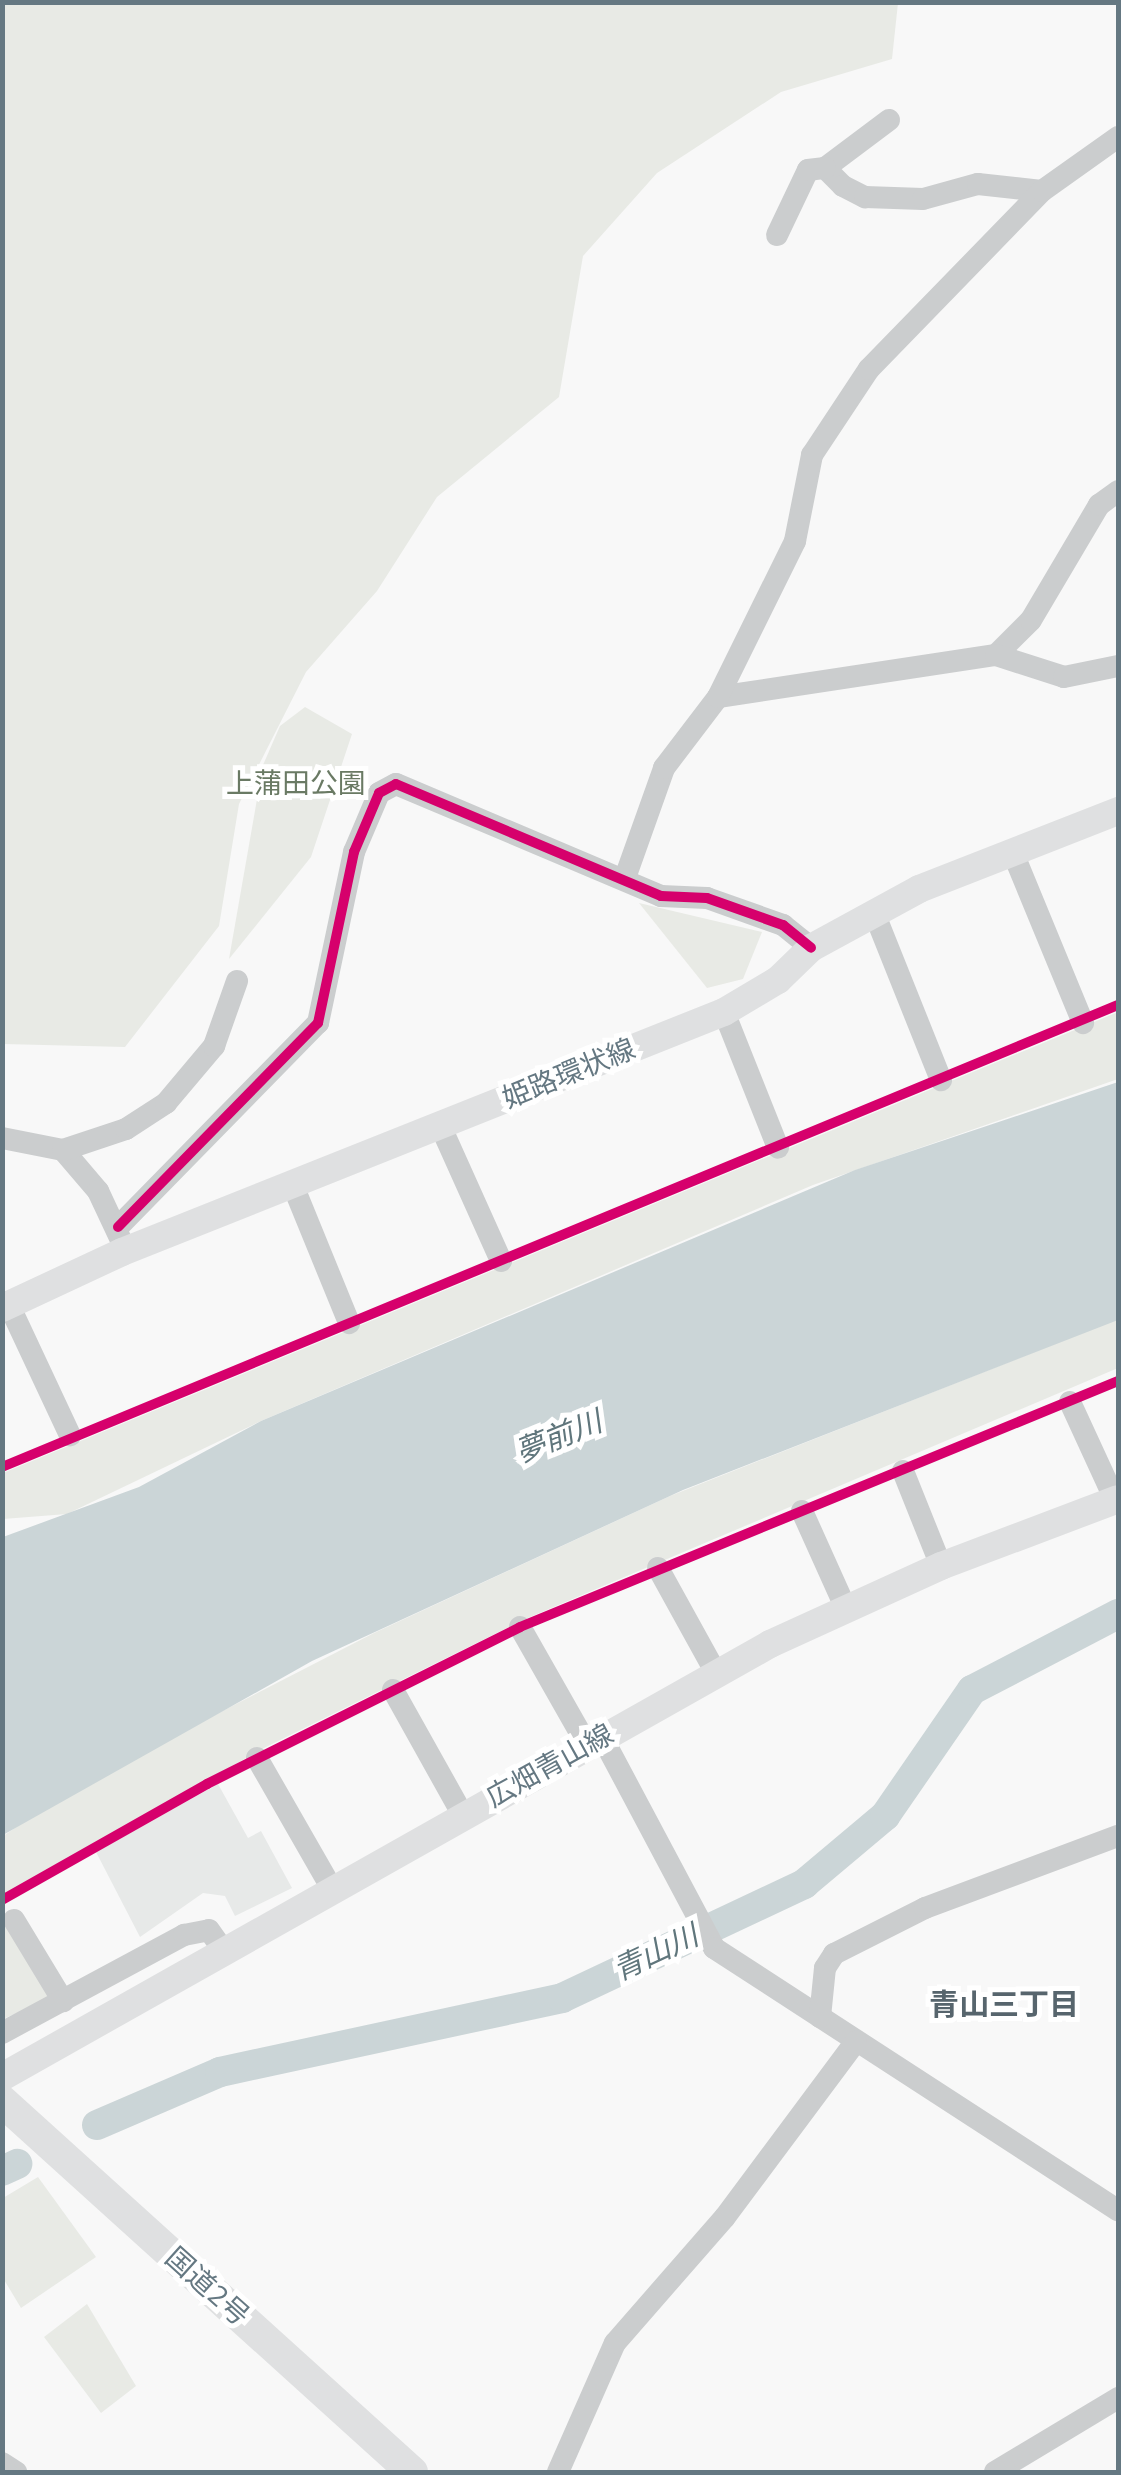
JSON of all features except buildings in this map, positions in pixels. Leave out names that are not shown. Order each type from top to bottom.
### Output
[{"type":"highway","name":"国道2号","points":[[2,2101],[412,2472]]},
{"type":"main road","name":"姫路環状線","points":[[6,1307],[120,1240],[294,1188],[724,1012],[778,980],[811,948],[875,915],[1118,811]]},
{"type":"main road","name":"広畑青山線","points":[[2,2077],[716,1673],[941,1566],[1117,1500]]},
{"type":"street","points":[[777,235],[808,170],[825,168],[889,120]]},
{"type":"street","points":[[626,875],[664,768],[718,697],[795,541],[812,456],[869,369],[1042,191],[1118,137]]},
{"type":"street","points":[[825,168],[865,198],[922,199],[978,184],[1042,191]]},
{"type":"street","points":[[996,655],[1031,620],[1100,505],[1118,491]]},
{"type":"street","points":[[718,697],[996,655],[1064,677],[1118,666]]},
{"type":"street","points":[[64,1150],[120,1240],[318,1023],[354,852],[380,793],[396,784],[626,875],[661,896],[708,898],[783,924],[811,948]]},
{"type":"street","points":[[1013,853],[1082,1023]]},
{"type":"street","points":[[875,915],[941,1080]]},
{"type":"street","points":[[2,1138],[64,1150],[126,1129],[166,1103],[214,1046],[237,981]]},
{"type":"street","points":[[724,1012],[778,1148]]},
{"type":"street","points":[[440,1126],[501,1261]]},
{"type":"street","points":[[294,1188],[350,1323]]},
{"type":"street","points":[[6,1307],[70,1435]]},
{"type":"street","points":[[1070,1402],[1117,1500]]},
{"type":"street","points":[[903,1471],[941,1566]]},
{"type":"street","points":[[802,1511],[846,1609]]},
{"type":"street","points":[[658,1568],[716,1673]]},
{"type":"street","points":[[520,1627],[594,1741],[714,1948],[1118,2210]]},
{"type":"street","points":[[392,1690],[462,1815]]},
{"type":"street","points":[[257,1758],[332,1889]]},
{"type":"street","points":[[820,2017],[825,1968],[834,1954],[925,1908],[1118,1836]]},
{"type":"street","points":[[14,1920],[63,2001]]},
{"type":"street","points":[[2,2033],[184,1935],[209,1930],[223,1950]]},
{"type":"street","points":[[558,2472],[615,2343],[725,2216],[856,2041]]},
{"type":"street","points":[[995,2472],[1118,2398]]},
{"type":"street","points":[[2,2463],[16,2472]]},
{"type":"shaded area","points":[[218,1784],[248,1838],[261,1831],[292,1888],[235,1916],[225,1896],[203,1893],[140,1937],[96,1852]]},
{"type":"green space","points":[[2,3],[898,3],[892,59],[781,92],[657,173],[583,256],[559,397],[437,497],[377,591],[306,672],[239,804],[219,926],[125,1047],[3,1044]]},
{"type":"green space","name":"上蒲田公園","points":[[305,707],[352,734],[311,857],[229,959],[263,765],[280,726]]},
{"type":"green space","points":[[639,903],[762,932],[743,979],[707,988]]},
{"type":"green space","points":[[1118,1012],[1118,1079],[813,1185],[261,1421],[67,1514],[3,1519],[3,1473]]},
{"type":"green space","points":[[1118,1319],[1118,1368],[523,1620],[258,1751],[3,1900],[3,1836],[81,1784],[374,1633],[670,1496]]},
{"type":"green space","points":[[2,1920],[51,1998],[3,2019],[2,2019]]},
{"type":"green space","points":[[38,2177],[96,2257],[21,2308],[3,2278],[3,2198]]},
{"type":"green space","points":[[87,2304],[136,2386],[101,2413],[44,2337]]},
{"type":"water","name":"夢前川","points":[[1118,1082],[1118,1320],[683,1490],[312,1661],[3,1835],[3,1537],[139,1487],[261,1421],[855,1170]]},
{"type":"waterway","name":"青山川","points":[[97,2125],[220,2072],[562,1998],[804,1884],[885,1816],[972,1690],[1118,1614]]},
{"type":"waterway","name":"青山川","points":[[2,2171],[17,2164]]},
{"type":"cycle path","points":[[118,1227],[318,1023],[354,852],[379,793],[396,784],[661,896],[707,898],[783,925],[811,948]]},
{"type":"cycle path","points":[[2,1467],[1118,1005]]},
{"type":"cycle path","points":[[2,1900],[207,1784],[520,1627],[1118,1381]]},
{"type":"district","name":"青山三丁目","points":[[1004,2006]]}]
